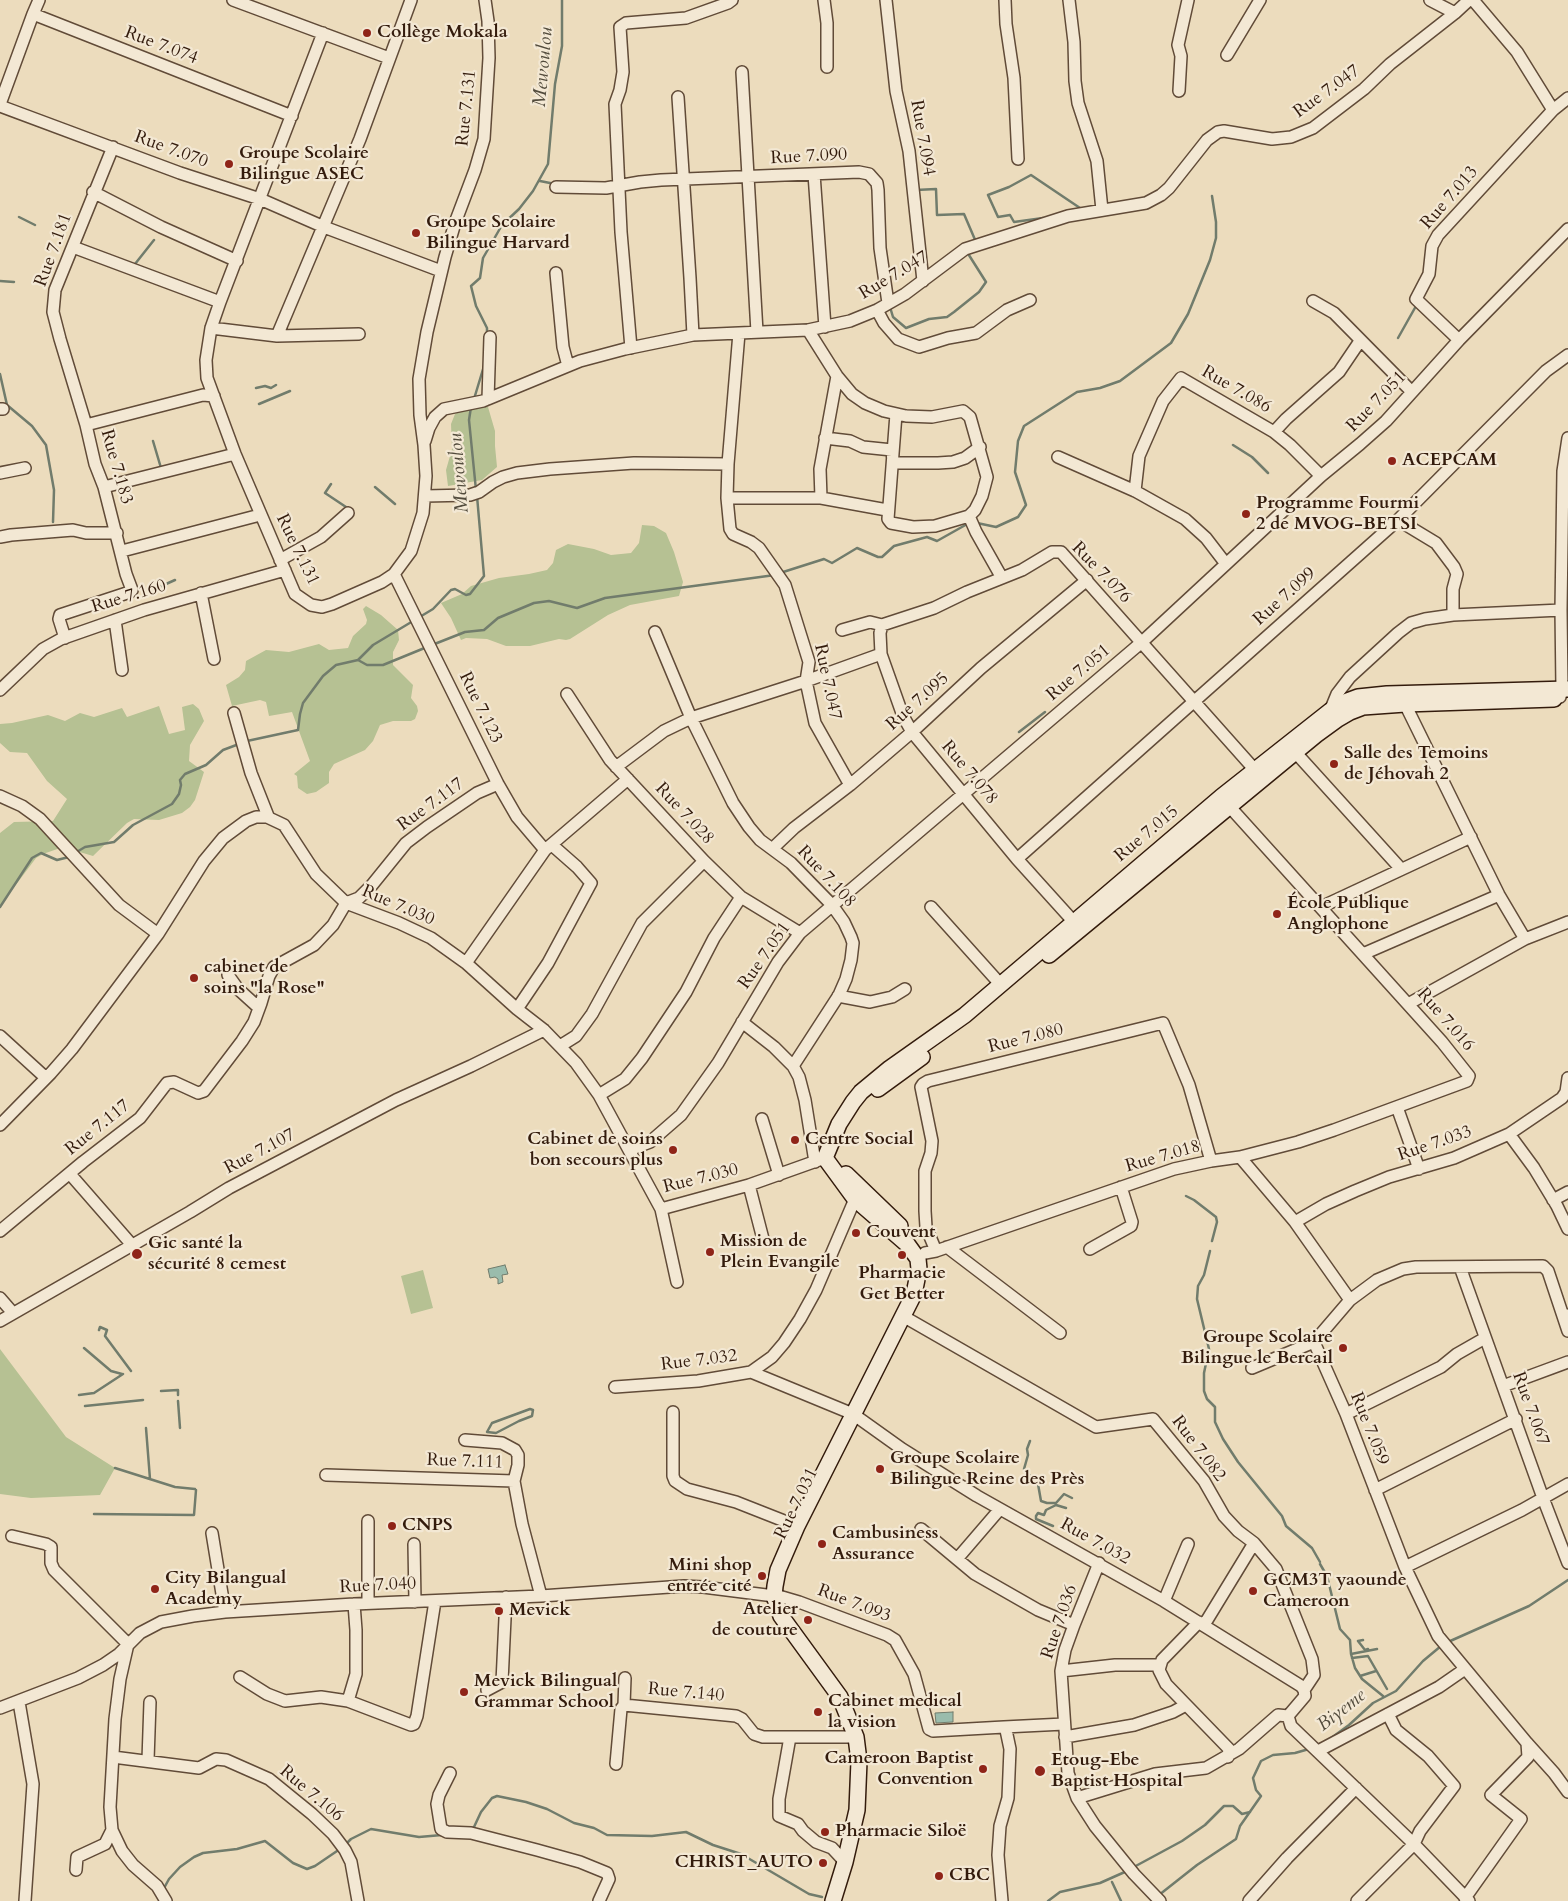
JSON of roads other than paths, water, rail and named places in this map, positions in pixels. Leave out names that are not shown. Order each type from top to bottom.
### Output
[{"type":"main road","name":"Rue 7.015","points":[[824,1158],[838,1124],[862,1092],[890,1068],[965,1015],[1073,921],[1255,770],[1342,703],[1358,697],[1387,694],[1565,694]]},
{"type":"main road","name":"Rue 7.015","points":[[824,1158],[850,1118],[872,1094],[970,1022],[1229,806],[1338,719],[1363,707],[1565,694]]},
{"type":"main road","name":"Rue 7.031","points":[[778,1597],[794,1553],[914,1294],[919,1269],[918,1259],[908,1245],[855,1199],[824,1158]]},
{"type":"main road","points":[[824,1158],[849,1177],[907,1233],[931,1252]]},
{"type":"main road","name":"Rue 7.031","points":[[778,1597],[778,1570],[797,1526],[922,1292],[931,1252]]},
{"type":"main road","points":[[778,1597],[781,1616],[840,1697],[856,1737],[859,1761],[858,1803],[838,1898]]},
{"type":"main road","points":[[778,1597],[819,1652],[851,1701],[858,1720],[863,1743],[866,1769],[863,1812],[838,1898]]},
{"type":"street","points":[[0,105],[39,0]]},
{"type":"street","points":[[233,0],[389,58]]},
{"type":"street","points":[[277,336],[360,139],[411,0]]},
{"type":"street","name":"Rue 7.131","points":[[323,33],[220,302],[211,328],[206,369],[207,378],[235,454],[295,594],[311,605],[322,607],[357,594],[394,574],[411,551],[423,513],[425,496],[424,445],[420,415],[419,379],[427,332],[455,222],[475,170],[484,138],[489,58],[488,21],[485,0]]},
{"type":"street","points":[[631,348],[618,185],[615,104],[622,82],[620,31],[623,24],[682,19],[732,0]]},
{"type":"street","points":[[824,0],[827,23],[826,67]]},
{"type":"street","name":"Rue 7.094","points":[[886,0],[896,91],[909,151],[923,281]]},
{"type":"street","points":[[1005,0],[1006,24],[1014,78],[1018,158]]},
{"type":"street","points":[[1070,0],[1078,103],[1097,161],[1102,210]]},
{"type":"street","points":[[1180,91],[1181,56],[1178,45],[1188,0]]},
{"type":"street","points":[[1227,55],[1260,0]]},
{"type":"street","points":[[1430,0],[1455,13]]},
{"type":"street","name":"Rue 7.047","points":[[850,785],[815,723],[806,682],[808,662],[785,585],[759,548],[733,534],[730,529],[727,498],[728,464],[739,332],[808,330],[850,321],[877,310],[905,294],[965,249],[1068,216],[1146,203],[1169,188],[1207,140],[1218,132],[1224,131],[1272,139],[1291,137],[1312,128],[1364,90],[1390,64],[1469,0]]},
{"type":"street","points":[[1473,0],[1517,52],[1553,110]]},
{"type":"street","name":"Rue 7.074","points":[[33,14],[292,116]]},
{"type":"street","points":[[742,72],[757,332]]},
{"type":"street","points":[[678,97],[693,335]]},
{"type":"street","name":"Rue 7.013","points":[[1459,340],[1416,299],[1429,274],[1432,246],[1438,236],[1553,110],[1568,98]]},
{"type":"street","name":"Rue 7.070","points":[[0,105],[180,173],[260,199],[324,227],[442,271]]},
{"type":"street","name":"Rue 7.181","points":[[86,425],[53,312],[55,290],[93,192],[113,147]]},
{"type":"street","name":"Rue 7.090","points":[[556,187],[606,188],[640,182],[859,172],[869,174],[876,183],[882,269],[888,303]]},
{"type":"street","points":[[814,174],[825,327]]},
{"type":"street","points":[[93,192],[162,227],[237,261]]},
{"type":"street","name":"Rue 7.051","points":[[629,1150],[650,1142],[681,1115],[704,1084],[778,962],[800,933],[1142,642],[1321,476],[1386,421],[1459,340],[1568,229]]},
{"type":"street","points":[[73,247],[220,302]]},
{"type":"street","points":[[556,273],[563,346],[568,366]]},
{"type":"street","points":[[877,310],[884,324],[898,339],[919,348],[948,338],[976,333],[1007,310],[1030,300]]},
{"type":"street","points":[[1313,301],[1334,313],[1412,392]]},
{"type":"street","points":[[211,328],[277,336],[359,334]]},
{"type":"street","points":[[808,330],[836,376],[852,394],[865,403],[896,414],[932,417],[963,411],[970,417],[987,477],[982,496],[975,510],[969,516],[954,522],[935,526],[912,527],[891,523],[888,519],[887,510],[896,414]]},
{"type":"street","points":[[424,445],[435,416],[444,408],[488,399],[568,366],[631,348],[693,335],[739,332]]},
{"type":"street","points":[[488,399],[490,337]]},
{"type":"street","points":[[1274,432],[1339,372],[1360,341]]},
{"type":"street","name":"Rue 7.099","points":[[1017,859],[1398,520],[1546,372],[1568,355]]},
{"type":"street","points":[[821,498],[820,469],[836,376]]},
{"type":"street","name":"Rue 7.086","points":[[1134,492],[1139,456],[1163,401],[1181,378],[1274,432],[1321,476]]},
{"type":"street","name":"Rue 7.183","points":[[65,638],[59,619],[60,616],[130,592],[132,588],[126,574],[122,551],[86,425],[203,395],[214,396]]},
{"type":"street","points":[[825,438],[850,440],[863,447],[892,450],[892,462]]},
{"type":"street","points":[[1565,694],[1561,610],[1563,471],[1568,438]]},
{"type":"street","points":[[892,462],[953,462],[965,458],[980,447]]},
{"type":"street","points":[[104,487],[235,454]]},
{"type":"street","points":[[1058,457],[1186,518],[1206,538],[1226,564]]},
{"type":"street","points":[[425,496],[470,495],[479,492],[503,477],[534,471],[634,463],[728,464]]},
{"type":"street","points":[[0,473],[25,468]]},
{"type":"street","points":[[727,498],[821,498],[887,510]]},
{"type":"street","name":"Rue 7.160","points":[[0,690],[43,649],[65,638],[115,620],[283,565],[321,537],[348,513]]},
{"type":"street","points":[[122,551],[260,514]]},
{"type":"street","points":[[969,516],[1002,578]]},
{"type":"street","points":[[1398,520],[1436,543],[1454,567],[1457,574],[1453,590],[1454,616]]},
{"type":"street","points":[[0,537],[73,530],[86,533],[117,533]]},
{"type":"street","name":"Rue 7.076","points":[[842,630],[870,622],[882,625],[934,608],[1022,570],[1056,551],[1065,554],[1193,702],[1255,770]]},
{"type":"street","name":"Rue 7.123","points":[[394,574],[498,784],[517,817],[548,847],[577,867],[591,883],[548,963],[517,1009]]},
{"type":"street","name":"Rue 7.095","points":[[772,849],[794,828],[850,785],[912,732],[981,668],[1087,580]]},
{"type":"street","points":[[201,593],[214,659]]},
{"type":"street","points":[[1330,711],[1343,684],[1411,623],[1424,619],[1454,616],[1561,610]]},
{"type":"street","points":[[115,620],[122,670]]},
{"type":"street","name":"Rue 7.078","points":[[882,625],[880,633],[881,654],[903,716],[912,732],[1017,859],[1073,921]]},
{"type":"street","name":"Rue 7.108","points":[[655,632],[691,718],[733,803],[749,828],[796,868],[832,906],[844,922],[853,943],[846,979],[838,996],[793,1066]]},
{"type":"street","points":[[616,767],[664,731],[691,718],[806,682],[881,654]]},
{"type":"street","name":"Rue 7.028","points":[[567,694],[616,767],[704,861],[742,897],[800,933]]},
{"type":"street","points":[[1405,704],[1500,895],[1525,939]]},
{"type":"street","points":[[0,1125],[72,1049],[158,934],[204,861],[222,838],[246,821],[256,817],[268,816],[251,773],[234,713]]},
{"type":"street","points":[[1296,753],[1401,869]]},
{"type":"street","points":[[466,963],[548,847],[628,779]]},
{"type":"street","name":"Rue 7.117","points":[[0,1231],[140,1118],[167,1083],[174,1082],[198,1093],[204,1092],[242,1041],[259,1008],[268,976],[274,967],[314,945],[333,925],[346,903],[358,898],[372,885],[406,843],[477,793],[498,784]]},
{"type":"street","points":[[0,796],[22,806],[50,828],[119,905],[158,934]]},
{"type":"street","name":"Rue 7.016","points":[[1229,806],[1442,1042],[1469,1078],[1467,1081],[1298,1142],[1240,1158]]},
{"type":"street","name":"Rue 7.030","points":[[267,817],[284,825],[316,874],[346,903],[399,923],[431,938],[466,963],[517,1009],[544,1030],[576,1063],[599,1096],[661,1209],[749,1185],[824,1158]]},
{"type":"street","points":[[1321,907],[1471,836]]},
{"type":"street","points":[[560,1046],[576,1036],[592,1014],[642,923],[704,861]]},
{"type":"street","points":[[1363,954],[1500,895]]},
{"type":"street","points":[[599,1096],[625,1079],[642,1058],[686,992],[714,938],[742,897]]},
{"type":"street","points":[[931,907],[1000,985]]},
{"type":"street","points":[[1408,1004],[1525,939],[1568,922]]},
{"type":"street","points":[[228,975],[238,990],[259,1008]]},
{"type":"street","points":[[838,996],[870,1002],[892,997],[905,990]]},
{"type":"street","points":[[742,1022],[774,1047],[793,1066],[824,1158]]},
{"type":"street","name":"Rue 7.080","points":[[931,1252],[926,1226],[925,1171],[931,1153],[932,1141],[921,1087],[922,1084],[928,1082],[1163,1022],[1189,1085],[1211,1161]]},
{"type":"street","name":"Rue 7.107","points":[[0,1321],[229,1188],[387,1104],[544,1030]]},
{"type":"street","points":[[0,1036],[46,1078]]},
{"type":"street","name":"Rue 7.033","points":[[1295,1222],[1326,1204],[1355,1191],[1390,1177],[1454,1158],[1509,1134],[1562,1098],[1566,1092],[1568,1078]]},
{"type":"street","points":[[1397,1107],[1419,1169]]},
{"type":"street","points":[[762,1119],[779,1175]]},
{"type":"street","points":[[1509,1134],[1534,1168],[1568,1229]]},
{"type":"street","points":[[1240,1158],[1295,1222],[1350,1300]]},
{"type":"street","name":"Rue 7.018","points":[[931,1252],[1174,1169],[1211,1161],[1240,1158]]},
{"type":"street","points":[[70,1174],[132,1246]]},
{"type":"street","points":[[749,1185],[763,1239]]},
{"type":"street","points":[[1090,1249],[1131,1226],[1132,1222],[1121,1187]]},
{"type":"street","points":[[1553,1200],[1568,1192]]},
{"type":"street","points":[[751,1372],[772,1357],[800,1320],[816,1290],[855,1199]]},
{"type":"street","points":[[661,1209],[677,1282]]},
{"type":"street","points":[[947,1247],[1060,1333]]},
{"type":"street","points":[[1252,1368],[1314,1342],[1350,1300],[1377,1280],[1403,1269],[1416,1266],[1543,1266],[1548,1271],[1566,1317],[1568,1331]]},
{"type":"street","name":"Rue 7.067","points":[[1460,1267],[1568,1563]]},
{"type":"street","points":[[0,1298],[13,1313]]},
{"type":"street","name":"Rue 7.082","points":[[908,1319],[1096,1427],[1153,1419],[1204,1482],[1224,1516],[1238,1531],[1254,1543]]},
{"type":"street","points":[[1346,1414],[1441,1367],[1457,1354],[1485,1338]]},
{"type":"street","name":"Rue 7.059","points":[[1314,1342],[1346,1414],[1405,1567],[1438,1636],[1568,1792]]},
{"type":"street","points":[[1503,1386],[1568,1362]]},
{"type":"street","name":"Rue 7.032","points":[[615,1387],[698,1381],[751,1372],[856,1417],[902,1449],[1000,1509],[1099,1563],[1201,1623],[1301,1686],[1304,1690]]},
{"type":"street","points":[[673,1412],[673,1476],[675,1481],[687,1488],[736,1502],[797,1526]]},
{"type":"street","points":[[1375,1490],[1516,1419]]},
{"type":"street","points":[[465,1440],[502,1443],[515,1450],[518,1455],[518,1465],[514,1481]]},
{"type":"street","name":"Rue 7.111","points":[[326,1474],[514,1481],[522,1524],[541,1596]]},
{"type":"street","points":[[1405,1567],[1568,1484]]},
{"type":"street","points":[[957,1559],[1000,1509]]},
{"type":"street","points":[[368,1521],[368,1604]]},
{"type":"street","points":[[921,1528],[975,1574],[1024,1602],[1074,1625]]},
{"type":"street","points":[[212,1533],[225,1612]]},
{"type":"street","points":[[12,1536],[46,1544],[51,1547],[54,1570],[128,1644],[120,1679],[113,1757],[110,1807],[112,1830],[122,1850],[133,1864],[157,1886],[166,1901]]},
{"type":"street","points":[[1061,1671],[1115,1665],[1159,1665],[1201,1623],[1254,1543],[1276,1569],[1312,1659],[1314,1675],[1304,1690],[1306,1696],[1288,1716]]},
{"type":"street","points":[[414,1544],[414,1602]]},
{"type":"street","points":[[1164,1601],[1188,1544]]},
{"type":"street","name":"Rue 7.036","points":[[1099,1563],[1065,1650],[1061,1671],[1068,1773],[1077,1798],[1095,1826],[1131,1870],[1160,1901]]},
{"type":"street","name":"Rue 7.040","points":[[0,1708],[78,1678],[103,1665],[112,1660],[140,1633],[161,1622],[225,1612],[354,1604],[506,1598],[684,1586],[778,1597]]},
{"type":"street","name":"Rue 7.093","points":[[778,1597],[799,1602],[887,1635],[895,1640],[914,1674],[929,1729],[1004,1727]]},
{"type":"street","points":[[487,1690],[502,1682],[506,1598]]},
{"type":"street","points":[[240,1677],[260,1691],[285,1701],[321,1697],[348,1701],[411,1725],[414,1724],[418,1716],[435,1601]]},
{"type":"street","points":[[348,1701],[356,1674],[354,1604]]},
{"type":"street","points":[[1159,1665],[1159,1670],[1166,1684],[1229,1749],[1228,1757]]},
{"type":"street","points":[[1318,1751],[1439,1687],[1465,1669]]},
{"type":"street","points":[[624,1705],[625,1678]]},
{"type":"street","points":[[19,1702],[33,1784],[24,1901]]},
{"type":"street","points":[[148,1760],[150,1702]]},
{"type":"street","name":"Rue 7.140","points":[[616,1764],[621,1709],[624,1705],[728,1714],[742,1719],[754,1734],[763,1737],[856,1737]]},
{"type":"street","points":[[1065,1737],[1134,1725],[1173,1712],[1186,1705]]},
{"type":"street","points":[[1357,1901],[1414,1844],[1420,1832],[1454,1786],[1428,1756],[1396,1730],[1388,1714]]},
{"type":"street","points":[[1077,1798],[1155,1774],[1206,1768],[1228,1757],[1278,1715],[1288,1716]]},
{"type":"street","points":[[1288,1716],[1291,1726],[1414,1844],[1467,1899],[1521,1819],[1490,1795],[1528,1758],[1527,1743]]},
{"type":"street","points":[[1002,1901],[998,1847],[1000,1826],[1008,1798],[1010,1749],[1004,1727],[1064,1724]]},
{"type":"street","points":[[790,1737],[779,1800],[779,1816],[798,1824],[816,1842],[832,1848],[845,1862]]},
{"type":"street","name":"Rue 7.106","points":[[113,1757],[199,1768],[216,1759],[226,1760],[251,1770],[279,1786],[333,1834],[345,1850],[351,1862],[358,1901]]},
{"type":"street","points":[[450,1773],[439,1795],[438,1804],[441,1829],[447,1832],[471,1833],[537,1850],[580,1862],[607,1873],[609,1879],[599,1901]]},
{"type":"street","points":[[1249,1901],[1286,1858],[1356,1788]]},
{"type":"street","points":[[76,1870],[77,1856],[105,1844],[112,1830]]},
{"type":"waterway","name":"Mewoulou","points":[[487,334],[487,328],[476,306],[471,286],[480,278],[483,258],[502,225],[519,209],[533,191],[548,164],[555,84],[562,46],[562,0]]},
{"type":"waterway","points":[[1043,218],[1014,222],[1010,215],[998,217],[988,195],[1009,187],[1031,175],[1080,208]]},
{"type":"waterway","points":[[540,181],[555,184]]},
{"type":"waterway","points":[[916,190],[936,189],[937,215],[964,214],[976,242]]},
{"type":"waterway","points":[[977,523],[996,527],[1018,517],[1026,505],[1015,472],[1018,441],[1024,426],[1077,392],[1100,388],[1120,381],[1171,343],[1188,314],[1210,260],[1216,238],[1216,222],[1212,196]]},
{"type":"waterway","points":[[19,217],[35,225]]},
{"type":"waterway","points":[[135,264],[154,240]]},
{"type":"waterway","points":[[890,307],[893,317],[906,328],[929,319],[947,317],[979,292],[986,282],[967,252]]},
{"type":"waterway","points":[[0,281],[14,282]]},
{"type":"waterway","points":[[1398,338],[1416,306]]},
{"type":"waterway","name":"Mewoulou","points":[[474,399],[484,366]]},
{"type":"waterway","points":[[0,374],[7,405],[32,426],[46,445],[54,490],[53,522]]},
{"type":"waterway","points":[[256,388],[265,386],[271,388],[276,385]]},
{"type":"waterway","points":[[259,404],[290,391]]},
{"type":"waterway","name":"Mewoulou","points":[[471,407],[469,420],[476,490]]},
{"type":"waterway","points":[[153,441],[161,468]]},
{"type":"waterway","points":[[1233,445],[1252,457],[1268,473]]},
{"type":"waterway","points":[[331,484],[325,493],[349,509]]},
{"type":"waterway","points":[[375,487],[395,504]]},
{"type":"waterway","name":"Mewoulou","points":[[418,618],[433,609],[451,590],[455,589],[466,595],[470,594],[484,576],[477,496]]},
{"type":"waterway","points":[[780,573],[824,559],[832,563],[857,548],[882,557],[894,546],[927,537],[937,541],[969,523]]},
{"type":"waterway","points":[[432,645],[465,632],[484,630],[498,618],[534,603],[549,601],[577,608],[605,598],[775,575]]},
{"type":"waterway","points":[[157,588],[175,580]]},
{"type":"waterway","name":"Mewoulou","points":[[358,660],[373,645],[413,621]]},
{"type":"waterway","points":[[247,741],[298,730],[303,703],[323,676],[336,665],[358,660],[367,665],[383,665],[427,647]]},
{"type":"waterway","points":[[1019,732],[1045,712]]},
{"type":"waterway","points":[[75,853],[85,847],[114,842],[133,825],[172,804],[179,794],[180,780],[185,774],[206,765],[223,750],[239,744]]},
{"type":"waterway","points":[[0,907],[32,858],[41,853],[57,860],[69,857]]},
{"type":"waterway","points":[[1186,1196],[1216,1217],[1217,1222],[1212,1241]]},
{"type":"waterway","points":[[1210,1251],[1204,1275],[1198,1286],[1197,1299],[1209,1349],[1204,1373],[1204,1391],[1207,1399],[1215,1407],[1215,1422],[1223,1439],[1238,1462],[1282,1516],[1286,1526],[1312,1548],[1320,1562]]},
{"type":"waterway","points":[[99,1330],[100,1327],[107,1330],[105,1336],[131,1371]]},
{"type":"waterway","points":[[84,1348],[111,1371],[122,1374]]},
{"type":"waterway","points":[[79,1395],[94,1393],[123,1374]]},
{"type":"waterway","points":[[161,1391],[178,1390],[178,1395]]},
{"type":"waterway","points":[[85,1406],[143,1400]]},
{"type":"waterway","points":[[178,1401],[180,1428]]},
{"type":"waterway","points":[[530,1409],[533,1410],[532,1416],[496,1433],[487,1432],[492,1423],[530,1409]]},
{"type":"waterway","points":[[146,1428],[150,1479]]},
{"type":"waterway","points":[[1030,1441],[1024,1469],[1038,1484],[1041,1501],[1056,1503],[1064,1494],[1072,1498]]},
{"type":"waterway","points":[[115,1468],[175,1487],[195,1489]]},
{"type":"waterway","points":[[94,1514],[194,1515],[196,1490]]},
{"type":"waterway","points":[[1053,1526],[1036,1519],[1038,1513],[1044,1515],[1046,1510],[1056,1505],[1066,1508]]},
{"type":"waterway","points":[[1320,1564],[1327,1576],[1340,1629],[1350,1640],[1355,1668],[1362,1679],[1383,1696]]},
{"type":"waterway","name":"Biyeme","points":[[1448,1642],[1529,1606],[1568,1580]]},
{"type":"waterway","points":[[1363,1640],[1358,1641],[1365,1650],[1368,1649]]},
{"type":"waterway","name":"Biyeme","points":[[1327,1741],[1349,1725],[1373,1703],[1396,1691],[1423,1661],[1441,1646]]},
{"type":"waterway","points":[[1351,1654],[1377,1649]]},
{"type":"waterway","points":[[1352,1658],[1368,1656],[1387,1689]]},
{"type":"waterway","points":[[1360,1676],[1376,1671]]},
{"type":"waterway","name":"Biyeme","points":[[1159,1895],[1197,1865],[1236,1839],[1240,1826],[1261,1796],[1256,1790],[1253,1778],[1261,1761],[1273,1755],[1295,1753],[1309,1749]]},
{"type":"waterway","points":[[470,1829],[474,1827],[481,1812],[492,1798],[497,1796],[547,1809],[574,1823],[594,1828],[607,1835],[652,1836],[686,1832],[713,1845],[741,1854],[809,1894],[822,1897]]},
{"type":"waterway","points":[[1132,1868],[1182,1841],[1205,1825],[1224,1806],[1233,1806],[1242,1814],[1250,1812]]},
{"type":"waterway","points":[[346,1844],[351,1839],[371,1829],[419,1837],[442,1835]]},
{"type":"waterway","points":[[163,1890],[169,1879],[180,1867],[203,1853],[237,1849],[265,1841],[293,1863],[307,1869],[315,1866],[340,1849]]},
{"type":"waterway","points":[[1048,1901],[1060,1892],[1100,1883],[1127,1871]]},
{"type":"waterway","points":[[1112,1882],[1121,1901]]},
{"type":"place","name":"Collège Mokala","points":[[367,33]]},
{"type":"place","name":"Groupe Scolaire Bilingue ASEC","points":[[229,164]]},
{"type":"place","name":"Groupe Scolaire Bilingue Harvard","points":[[416,233]]},
{"type":"place","name":"ACEPCAM","points":[[1392,461]]},
{"type":"place","name":"Programme Fourmi 2 de MVOG-BETSI","points":[[1246,514]]},
{"type":"place","name":"Salle des Temoins de Jéhovah 2","points":[[1334,764]]},
{"type":"place","name":"École Publique Anglophone","points":[[1277,914]]},
{"type":"place","name":"cabinet de soins \"la Rose\"","points":[[194,978]]},
{"type":"place","name":"Centre Social","points":[[795,1140]]},
{"type":"place","name":"Cabinet de soins bon secours plus","points":[[673,1150]]},
{"type":"place","name":"Couvent","points":[[856,1233]]},
{"type":"place","name":"Mission de Plein Evangile","points":[[710,1252]]},
{"type":"place","name":"Gic santé la sécurité 8 cemest","points":[[137,1254]]},
{"type":"place","name":"Pharmacie Get Better","points":[[902,1255]]},
{"type":"place","name":"Groupe Scolaire Bilingue le Bercail","points":[[1343,1348]]},
{"type":"place","name":"Groupe Scolaire Bilingue Reine des Près","points":[[880,1469]]},
{"type":"place","name":"CNPS","points":[[392,1526]]},
{"type":"place","name":"Cambusiness Assurance","points":[[822,1544]]},
{"type":"place","name":"Mini shop entrée cité","points":[[762,1576]]},
{"type":"place","name":"City Bilangual Academy","points":[[155,1589]]},
{"type":"place","name":"GCM3T yaounde Cameroon","points":[[1253,1591]]},
{"type":"place","name":"Mevick","points":[[499,1611]]},
{"type":"place","name":"Atelier de couture","points":[[808,1620]]},
{"type":"place","name":"Mevick Bilingual Grammar School","points":[[464,1692]]},
{"type":"place","name":"Cabinet medical la vision","points":[[818,1712]]},
{"type":"place","name":"Cameroon Baptist Convention","points":[[983,1769]]},
{"type":"place","name":"Etoug-Ebe Baptist Hospital","points":[[1040,1771]]},
{"type":"place","name":"Pharmacie Siloë","points":[[825,1832]]},
{"type":"place","name":"CHRIST_AUTO","points":[[823,1863]]},
{"type":"place","name":"CBC","points":[[939,1876]]}]
